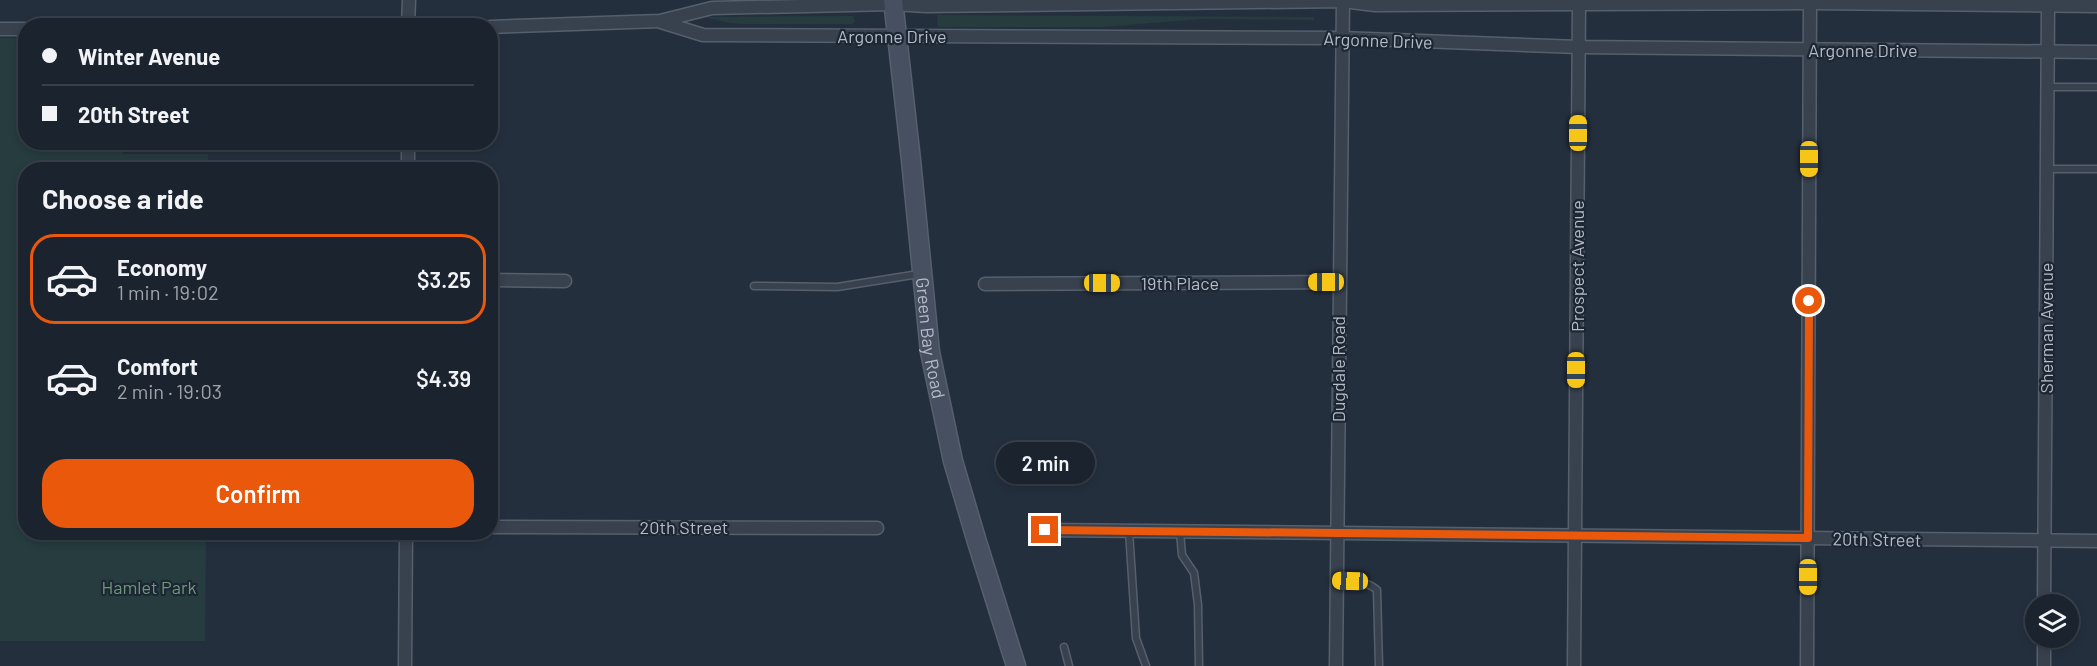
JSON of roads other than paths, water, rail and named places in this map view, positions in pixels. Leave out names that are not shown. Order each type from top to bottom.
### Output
[{"type":"main road","name":"Green Bay Road","points":[[893,2],[930,352],[953,461],[1017,666]]},
{"type":"street","points":[[408,18],[409,0]]},
{"type":"street","name":"Argonne Drive","points":[[498,27],[660,21],[712,8],[893,2],[926,6],[1343,0],[1375,5],[1522,6],[1578,2],[1908,2],[2097,6]]},
{"type":"street","name":"Dugdale Road","points":[[1336,666],[1343,0]]},
{"type":"street","name":"Prospect Avenue","points":[[1574,666],[1578,2]]},
{"type":"street","points":[[1808,666],[1810,2]]},
{"type":"street","name":"Sherman Avenue","points":[[2044,594],[2048,6]]},
{"type":"street","name":"Argonne Drive","points":[[660,21],[703,35],[1341,38],[1579,47],[2097,52]]},
{"type":"street","points":[[0,29],[18,29]]},
{"type":"street","points":[[498,280],[565,281]]},
{"type":"street","name":"19th Place","points":[[985,284],[1339,282]]},
{"type":"street","name":"20th Street","points":[[498,527],[877,528]]},
{"type":"street","name":"20th Street","points":[[1045,530],[2097,541]]},
{"type":"street","points":[[405,540],[405,666]]},
{"type":"street","points":[[2044,648],[2044,666]]},
{"type":"lane","points":[[2048,87],[2097,87]]},
{"type":"lane","points":[[2047,169],[2097,169]]},
{"type":"lane","points":[[754,286],[837,287],[922,273]]},
{"type":"lane","points":[[1129,531],[1136,638],[1146,666]]},
{"type":"lane","points":[[1180,532],[1182,555],[1194,573],[1198,605],[1199,666]]},
{"type":"lane","points":[[1337,580],[1362,581],[1377,590],[1379,666]]},
{"type":"lane","points":[[1064,647],[1069,666]]},
{"type":"park label","name":"Hamlet Park","points":[[149,587]]}]
